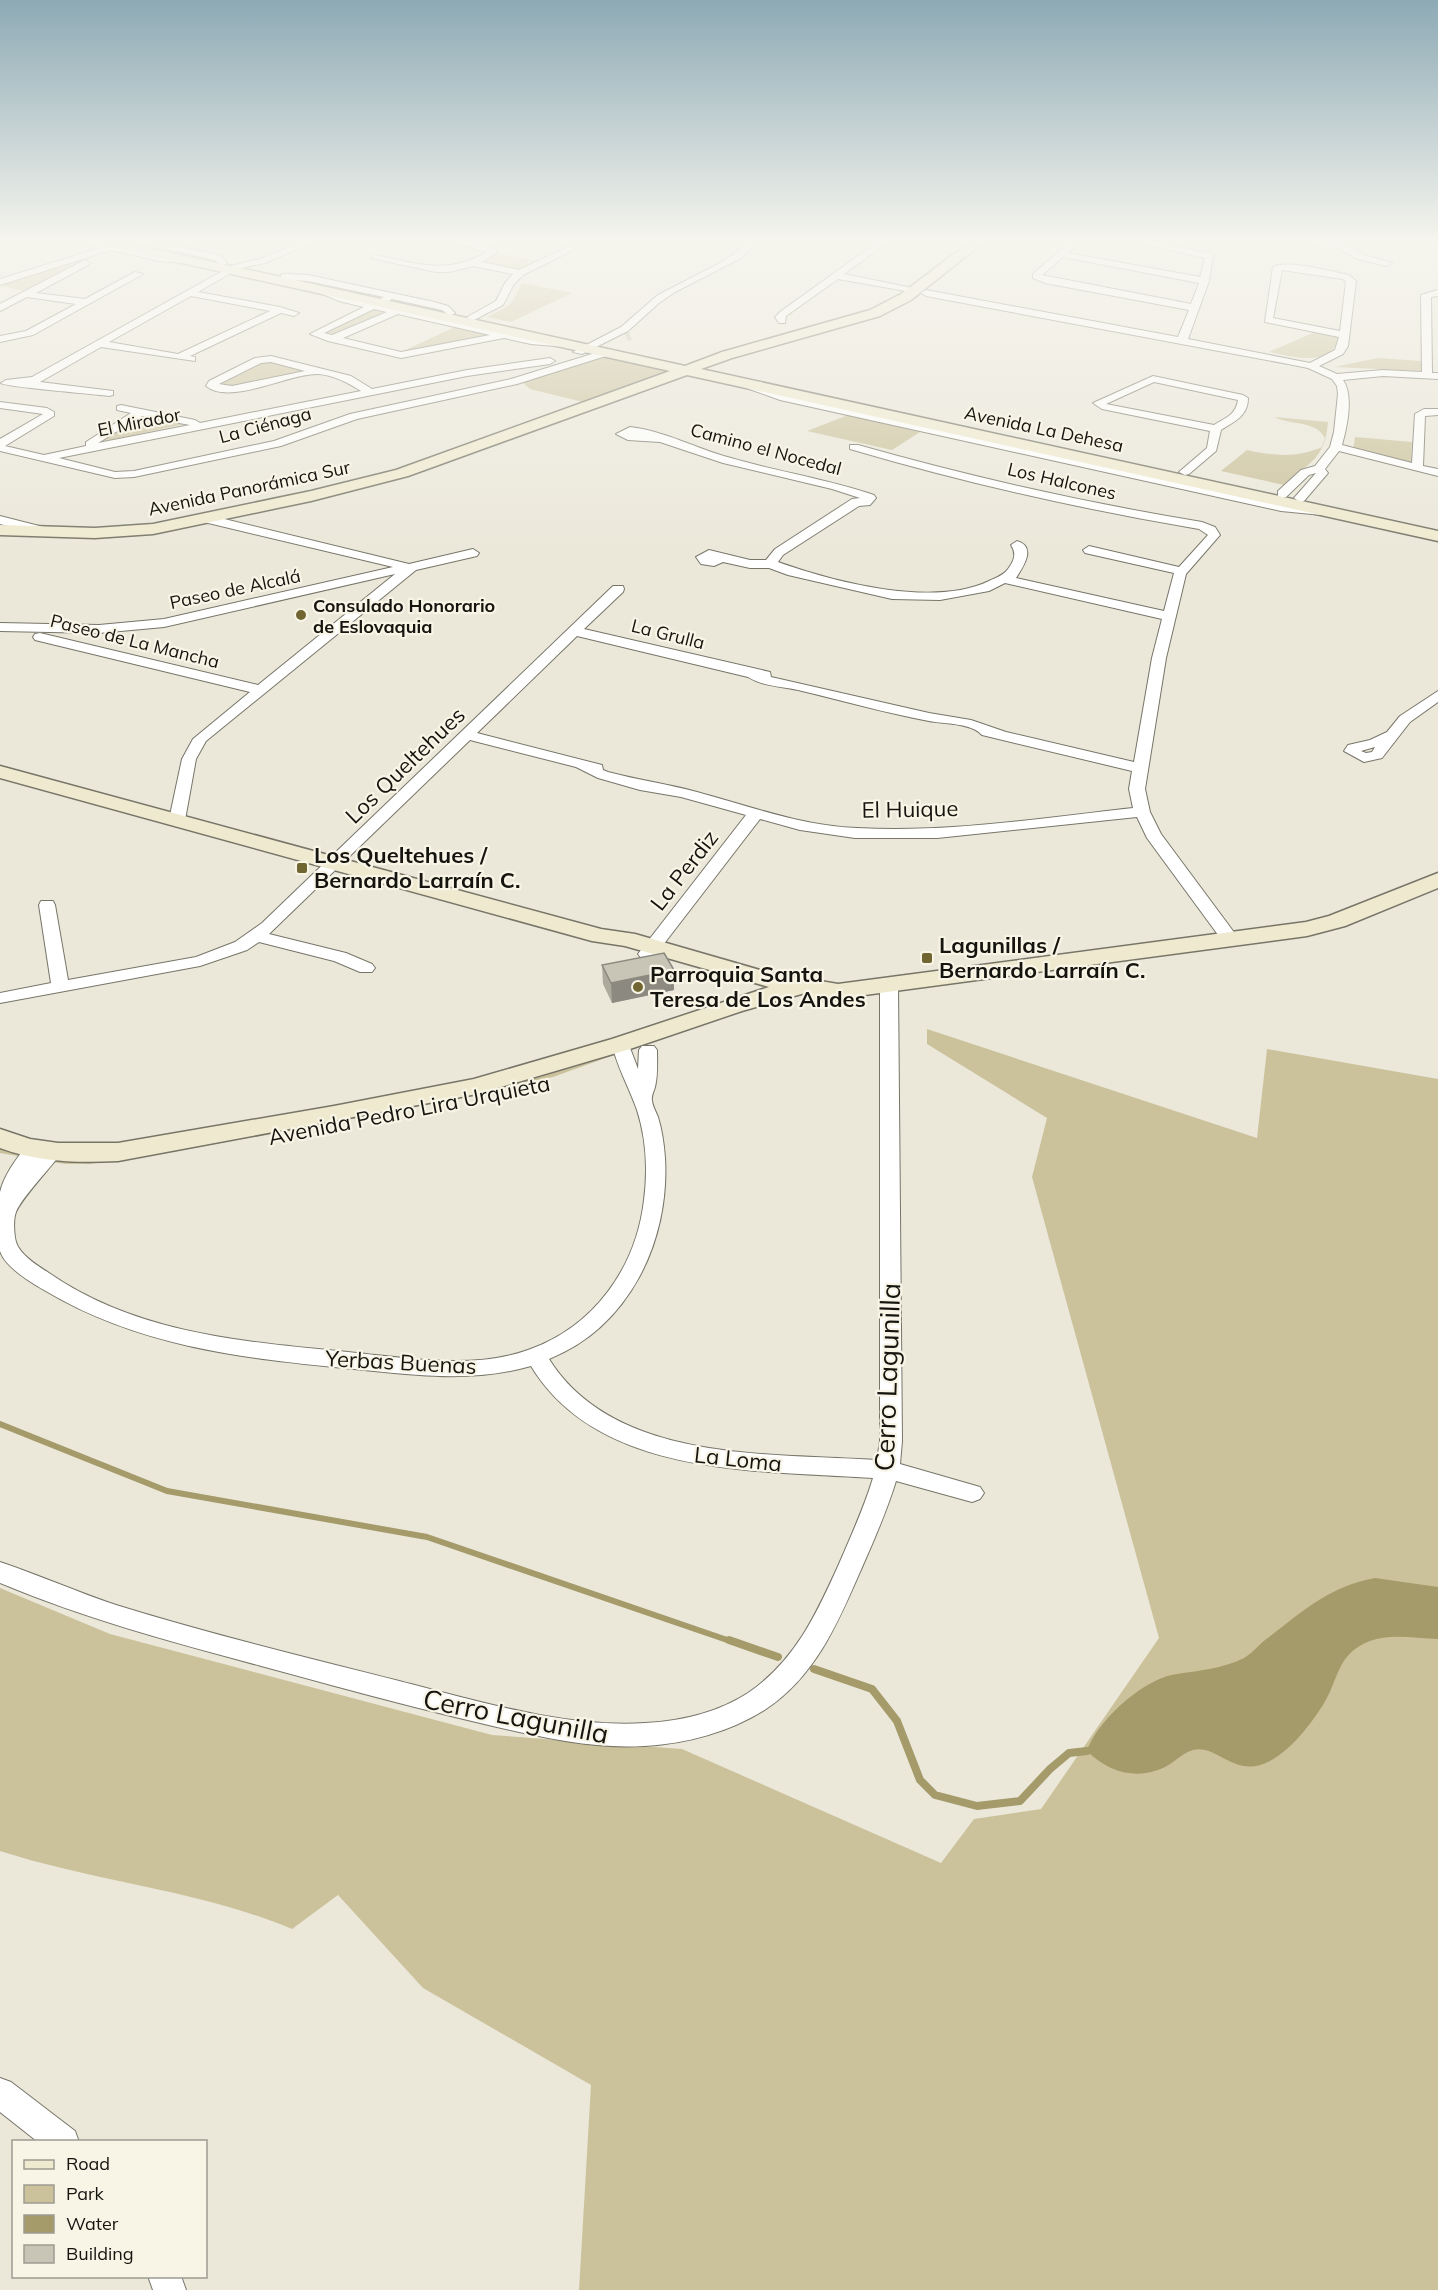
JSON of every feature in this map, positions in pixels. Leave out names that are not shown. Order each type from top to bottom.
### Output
[{"type":"street","points":[[24,383],[35,380],[100,345]]},
{"type":"street","points":[[107,345],[194,360]]},
{"type":"street","points":[[178,357],[204,345]]},
{"type":"street","points":[[356,345],[390,353],[407,354],[454,345]]},
{"type":"street","points":[[390,353],[408,345]]},
{"type":"street","name":"El Mirador","points":[[43,458],[479,370],[564,358],[581,345]]},
{"type":"street","name":"La Ciénaga","points":[[0,446],[115,475],[129,475],[271,446],[363,414],[513,382],[554,368],[606,345]]},
{"type":"street","name":"Avenida La Dehesa","points":[[630,345],[698,370],[828,404],[1438,536]]},
{"type":"street","name":"Avenida Panorámica Sur","points":[[0,530],[132,532],[248,510],[402,473],[698,370],[782,345]]},
{"type":"street","points":[[1206,345],[1306,365],[1331,374],[1432,376],[1430,345]]},
{"type":"street","points":[[1306,365],[1339,352],[1343,345]]},
{"type":"street","points":[[317,370],[232,389],[211,387],[213,383],[264,359],[317,370],[351,380],[370,392]]},
{"type":"street","points":[[541,362],[554,368]]},
{"type":"street","name":"Avenida La Dehesa","points":[[698,370],[1199,468],[1282,494],[1438,528]]},
{"type":"street","points":[[1282,494],[1306,472],[1319,469],[1334,450],[1340,432],[1343,394],[1342,386],[1331,374]]},
{"type":"street","points":[[1199,468],[1216,456],[1212,449],[1216,429],[1239,415],[1242,410],[1242,398],[1156,379],[1098,403],[1102,406],[1216,429]]},
{"type":"street","points":[[6,383],[109,393]]},
{"type":"street","points":[[0,405],[50,413],[0,446]]},
{"type":"street","points":[[121,408],[205,425]]},
{"type":"street","points":[[288,408],[315,430]]},
{"type":"street","points":[[81,450],[141,412]]},
{"type":"street","points":[[1417,469],[1420,414],[1438,412]]},
{"type":"street","name":"Camino el Nocedal","points":[[664,440],[760,470],[836,486],[857,499],[778,552],[770,564]]},
{"type":"street","name":"Los Halcones","points":[[854,447],[935,471],[1113,511],[1202,526],[1214,535],[1181,571],[1167,616],[1137,789],[1142,812],[1153,835],[1230,939]]},
{"type":"street","points":[[1334,450],[1438,473]]},
{"type":"street","points":[[1300,498],[1322,474],[1319,469]]},
{"type":"street","points":[[1296,481],[1313,484]]},
{"type":"street","points":[[240,526],[240,519],[248,510]]},
{"type":"street","points":[[208,519],[411,568]]},
{"type":"street","points":[[0,520],[47,532]]},
{"type":"street","points":[[721,558],[750,564],[770,564],[803,575],[904,596],[934,596],[984,588],[1008,577],[1021,559],[1017,545]]},
{"type":"street","points":[[1089,550],[1181,571]]},
{"type":"street","name":"Paseo de Alcalá","points":[[1,627],[99,629],[175,621],[473,553]]},
{"type":"street","points":[[177,820],[189,759],[194,746],[411,568]]},
{"type":"street","points":[[1008,577],[1102,603],[1167,616]]},
{"type":"street","points":[[360,579],[377,582],[386,588]]},
{"type":"street","name":"Los Queltehues","points":[[0,998],[200,961],[228,952],[257,936],[335,864],[618,589]]},
{"type":"street","name":"Paseo de La Mancha","points":[[1,627],[260,690]]},
{"type":"street","points":[[80,646],[85,637],[99,629]]},
{"type":"street","name":"La Grulla","points":[[574,631],[753,674],[763,680],[791,684],[929,717],[964,729],[1000,734],[1139,768]]},
{"type":"street","points":[[1390,736],[1416,710],[1438,695]]},
{"type":"street","name":"El Huique","points":[[468,735],[584,766],[603,776],[645,787],[682,794],[815,828],[855,833],[896,835],[937,833],[1142,812]]},
{"type":"street","points":[[0,772],[600,936],[622,947],[650,950],[821,992]]},
{"type":"street","name":"La Perdiz","points":[[650,950],[756,813]]},
{"type":"street","points":[[650,950],[778,992],[821,992],[1230,939],[1324,924],[1438,880]]},
{"type":"street","points":[[47,905],[60,987]]},
{"type":"street","points":[[257,936],[340,957],[366,968]]},
{"type":"street","points":[[729,977],[734,980],[737,987],[733,1005]]},
{"type":"street","name":"Cerro Lagunilla","points":[[0,1572],[102,1611],[466,1709],[579,1732],[631,1737],[656,1735],[702,1726],[740,1710],[776,1686],[803,1658],[823,1626],[878,1500],[888,1470],[891,1441],[889,985]]},
{"type":"street","name":"Avenida Pedro Lira Urquieta","points":[[0,1138],[30,1159],[88,1169],[195,1153],[523,1089],[622,1052],[733,1005],[778,992]]},
{"type":"street","name":"Avenida Pedro Lira Urquieta","points":[[622,1052],[648,1050],[821,992]]},
{"type":"street","name":"Yerbas Buenas","points":[[642,1098],[646,1086],[648,1050]]},
{"type":"street","name":"Yerbas Buenas","points":[[30,1159],[2,1221],[6,1242],[16,1258],[53,1286],[100,1310],[180,1337],[271,1353],[430,1368],[483,1367],[536,1356],[564,1343],[599,1319],[617,1298],[634,1270],[652,1215],[656,1176],[654,1146],[642,1098],[622,1052]]},
{"type":"street","name":"La Loma","points":[[536,1356],[552,1382],[575,1405],[613,1428],[660,1447],[729,1460],[888,1470],[972,1493]]},
{"type":"street","points":[[0,2093],[62,2140]]},
{"type":"green space","points":[[416,345],[441,345],[401,352]]},
{"type":"green space","points":[[1285,345],[1335,345],[1328,353],[1320,357],[1299,357],[1269,352]]},
{"type":"green space","points":[[604,356],[670,370],[583,402],[530,389],[522,382]]},
{"type":"green space","points":[[1378,358],[1421,361],[1421,371],[1334,367]]},
{"type":"green space","points":[[264,361],[303,368],[306,372],[231,387],[217,384]]},
{"type":"green space","points":[[848,415],[920,432],[892,450],[807,431]]},
{"type":"green space","points":[[146,417],[185,424],[101,442],[138,418]]},
{"type":"green space","points":[[1275,417],[1328,422],[1326,435],[1323,445],[1322,447],[1325,438],[1321,432]]},
{"type":"green space","points":[[1355,437],[1412,442],[1411,463],[1353,450]]},
{"type":"green space","points":[[1322,447],[1308,465],[1284,485],[1221,471],[1247,450],[1285,455],[1304,453]]},
{"type":"green space","points":[[766,1000],[553,1077],[346,1120],[167,1153],[89,1164],[65,1164],[0,1153],[0,1144],[67,1158],[431,1099]]},
{"type":"green space","points":[[927,1029],[1257,1138],[1267,1049],[1438,1079],[1438,2290],[579,2290],[591,2085],[423,1988],[338,1895],[292,1929],[257,1916],[184,1895],[73,1871],[0,1851],[0,1588],[110,1634],[492,1735],[682,1749],[941,1863],[974,1819],[1041,1809],[1159,1638],[1032,1177],[1047,1118],[927,1044]]},
{"type":"water","points":[[1375,1578],[1438,1587],[1438,1639],[1386,1637],[1359,1646],[1344,1660],[1323,1705],[1306,1728],[1286,1750],[1270,1761],[1258,1766],[1247,1766],[1211,1752],[1193,1750],[1165,1767],[1134,1774],[1114,1769],[1087,1751],[1092,1739],[1111,1715],[1123,1703],[1150,1684],[1164,1677],[1220,1667],[1244,1658],[1303,1611],[1329,1594],[1343,1587]]},
{"type":"building","points":[[664,953],[674,970],[611,983],[602,965]]},
{"type":"waterway","points":[[0,1424],[167,1491],[427,1537],[733,1642]]},
{"type":"waterway","points":[[729,1640],[778,1657]]},
{"type":"waterway","points":[[814,1669],[872,1689],[897,1721],[920,1780],[935,1795],[977,1806],[1020,1801],[1050,1769],[1069,1753],[1087,1751]]},
{"type":"place","name":"Consulado Honorario de Eslovaquia","points":[[301,615]]},
{"type":"place","name":"Los Queltehues / Bernardo Larraín C.","points":[[302,868]]},
{"type":"place","name":"Lagunillas / Bernardo Larraín C.","points":[[927,958]]},
{"type":"place","name":"Parroquia Santa Teresa de Los Andes","points":[[638,987]]}]
